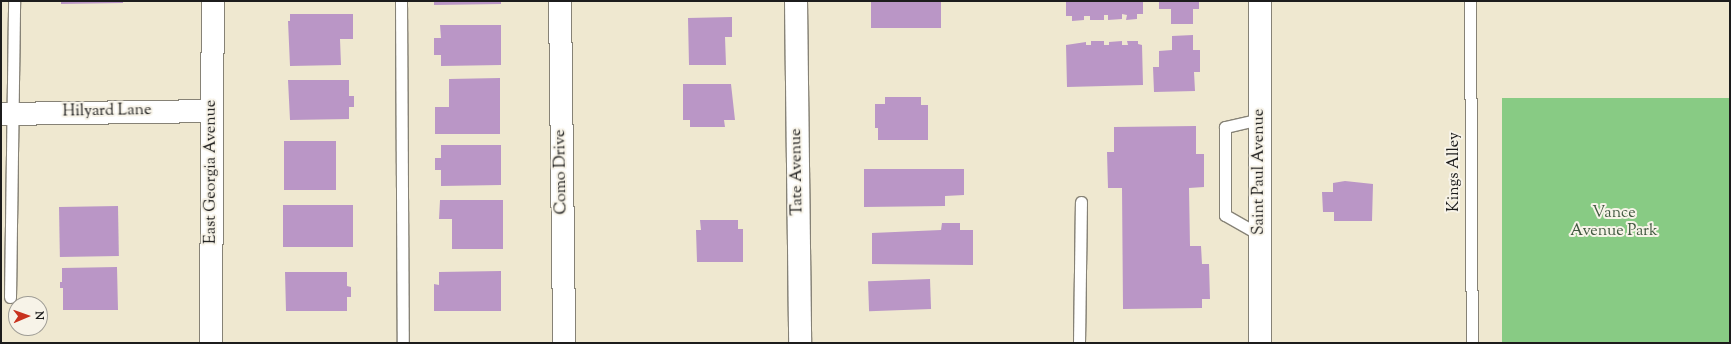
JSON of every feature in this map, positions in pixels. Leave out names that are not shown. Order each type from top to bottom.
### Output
[{"type":"street","name":"East Georgia Avenue","points":[[211,343],[213,1]]},
{"type":"street","name":"Como Drive","points":[[560,1],[564,343]]},
{"type":"street","name":"Tate Avenue","points":[[796,1],[800,343]]},
{"type":"street","name":"Saint Paul Avenue","points":[[1260,1],[1260,343]]},
{"type":"street","name":"Hilyard Lane","points":[[7,114],[212,111]]},
{"type":"lane","points":[[10,296],[7,114],[14,1]]},
{"type":"lane","points":[[401,1],[403,343]]},
{"type":"lane","name":"Kings Alley","points":[[1470,1],[1472,343]]},
{"type":"lane","points":[[1260,119],[1225,127],[1226,216],[1260,235]]},
{"type":"lane","points":[[1079,343],[1081,202]]},
{"type":"green space","name":"Vance Avenue Park","points":[[1502,98],[1730,98],[1730,343],[1502,343]]},
{"type":"building","points":[[61,1],[123,1],[123,3],[61,4]]},
{"type":"building","points":[[434,1],[501,1],[501,4],[434,5]]},
{"type":"building","points":[[871,1],[941,1],[941,28],[871,28]]},
{"type":"building","points":[[1066,1],[1143,1],[1143,14],[1137,14],[1137,19],[1126,20],[1127,15],[1122,14],[1122,19],[1108,20],[1108,15],[1104,15],[1104,20],[1090,20],[1090,16],[1084,16],[1084,20],[1072,21],[1072,16],[1066,16]]},
{"type":"building","points":[[1159,1],[1199,1],[1199,9],[1193,9],[1193,24],[1171,24],[1171,9],[1159,9]]},
{"type":"building","points":[[290,14],[353,14],[353,39],[340,39],[341,65],[290,66],[288,21],[290,21]]},
{"type":"building","points":[[732,17],[732,37],[725,37],[726,65],[689,65],[688,18]]},
{"type":"building","points":[[440,25],[501,25],[501,65],[441,66],[441,55],[434,55],[434,38],[441,38]]},
{"type":"building","points":[[1193,35],[1193,50],[1200,50],[1200,72],[1194,72],[1195,91],[1154,92],[1153,67],[1159,67],[1159,51],[1172,50],[1172,36]]},
{"type":"building","points":[[1091,41],[1104,41],[1104,45],[1109,45],[1109,42],[1122,41],[1122,45],[1128,45],[1127,41],[1138,41],[1138,44],[1142,45],[1143,85],[1067,87],[1066,45],[1086,42],[1086,45],[1091,45]]},
{"type":"building","points":[[500,78],[500,134],[435,134],[435,107],[449,107],[449,79]]},
{"type":"building","points":[[288,80],[349,80],[349,96],[354,96],[354,107],[349,107],[349,119],[290,120]]},
{"type":"building","points":[[683,84],[731,84],[735,120],[724,120],[725,127],[690,127],[690,120],[683,120]]},
{"type":"building","points":[[885,97],[921,97],[921,105],[928,105],[928,140],[878,140],[878,128],[875,128],[875,104],[885,104]]},
{"type":"building","points":[[1196,126],[1196,154],[1204,154],[1204,187],[1189,188],[1190,246],[1201,246],[1202,264],[1209,264],[1210,299],[1202,299],[1202,308],[1123,309],[1122,188],[1108,188],[1107,152],[1114,152],[1114,127]]},
{"type":"building","points":[[284,141],[336,141],[336,190],[284,190]]},
{"type":"building","points":[[441,145],[501,145],[501,185],[441,186],[441,170],[435,170],[435,158],[441,158]]},
{"type":"building","points":[[864,169],[964,169],[964,195],[945,196],[945,206],[864,207]]},
{"type":"building","points":[[1345,181],[1373,184],[1372,221],[1334,221],[1334,212],[1323,212],[1322,192],[1333,192],[1333,183]]},
{"type":"building","points":[[440,200],[503,200],[503,249],[452,249],[452,219],[439,219]]},
{"type":"building","points":[[283,205],[353,205],[353,247],[283,247]]},
{"type":"building","points":[[118,206],[119,256],[60,257],[59,207]]},
{"type":"building","points":[[700,220],[738,220],[738,229],[743,229],[743,262],[697,262],[696,230],[701,230]]},
{"type":"building","points":[[942,223],[960,223],[960,230],[973,230],[973,265],[872,264],[872,233],[941,230]]},
{"type":"building","points":[[117,267],[118,310],[63,310],[63,288],[60,288],[60,282],[62,282],[62,268]]},
{"type":"building","points":[[501,271],[501,311],[434,311],[434,284],[439,285],[439,272]]},
{"type":"building","points":[[285,272],[347,272],[347,286],[351,287],[351,297],[347,297],[347,311],[286,311]]},
{"type":"building","points":[[930,279],[931,309],[869,311],[868,281]]}]
